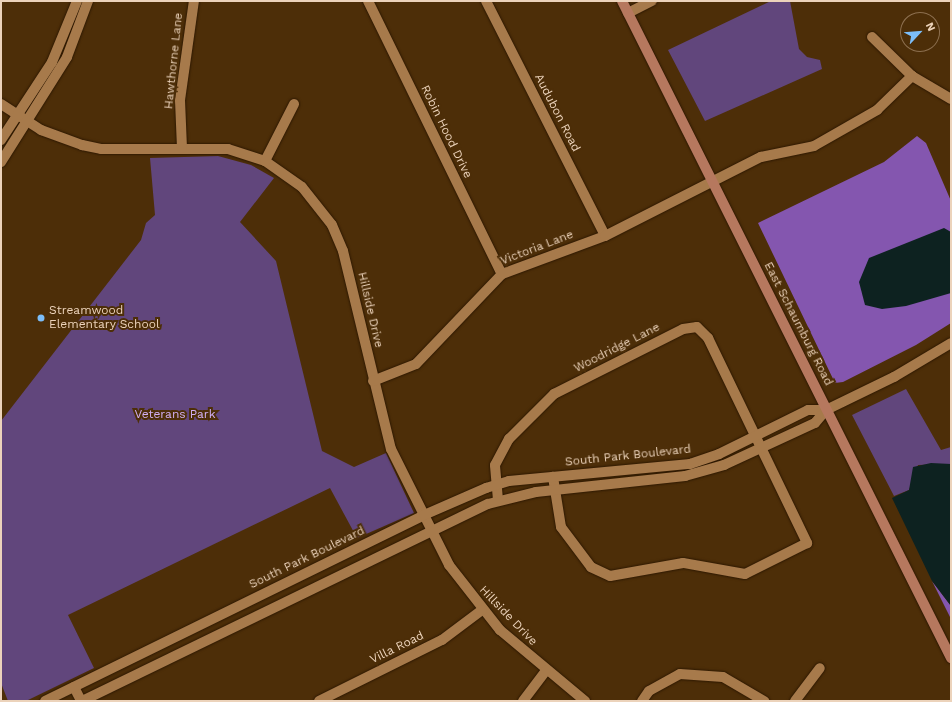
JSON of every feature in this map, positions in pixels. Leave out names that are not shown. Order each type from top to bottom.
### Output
[{"type":"main road","name":"East Schaumburg Road","points":[[622,1],[951,658]]},
{"type":"street","points":[[1,140],[59,49],[77,1]]},
{"type":"street","points":[[1,162],[28,121],[76,40],[88,1]]},
{"type":"street","name":"Hawthorne Lane","points":[[182,148],[180,100],[194,1]]},
{"type":"street","name":"Robin Hood Drive","points":[[368,1],[502,274]]},
{"type":"street","name":"Audubon Road","points":[[486,1],[605,236]]},
{"type":"street","points":[[628,13],[652,1]]},
{"type":"street","points":[[872,37],[912,76],[951,99]]},
{"type":"street","name":"Victoria Lane","points":[[373,381],[416,364],[502,274],[605,236],[761,157],[814,146],[877,110],[912,76]]},
{"type":"street","name":"Hillside Drive","points":[[1,104],[61,139],[101,149],[214,146],[265,161],[302,187],[332,225],[343,251],[373,381],[391,449],[449,565],[482,610],[546,671],[585,701]]},
{"type":"street","points":[[265,161],[294,104]]},
{"type":"street","name":"Woodridge Lane","points":[[498,500],[495,466],[509,439],[554,394],[683,329],[698,327],[708,338],[757,435]]},
{"type":"street","points":[[826,410],[894,377],[951,343]]},
{"type":"street","name":"South Park Boulevard","points":[[45,701],[424,515],[496,484],[690,464],[757,435],[808,410],[826,410]]},
{"type":"street","name":"South Park Boulevard","points":[[81,701],[498,500],[555,490],[693,474],[760,449],[815,423],[826,410]]},
{"type":"street","points":[[553,477],[560,527],[591,567],[610,576],[683,563],[745,574],[807,544],[760,449],[757,435]]},
{"type":"street","name":"Villa Road","points":[[319,701],[442,640],[482,610]]},
{"type":"street","points":[[795,701],[820,668]]},
{"type":"street","points":[[523,701],[546,671]]},
{"type":"street","points":[[642,701],[649,691],[680,674],[723,677],[764,701]]},
{"type":"street","points":[[74,687],[81,701]]},
{"type":"green space","points":[[771,1],[790,1],[799,49],[807,57],[820,60],[822,69],[705,121],[668,50]]},
{"type":"green space","name":"Veterans Park","points":[[218,156],[251,165],[274,178],[240,222],[276,261],[322,451],[354,467],[386,453],[414,513],[357,538],[330,488],[68,615],[94,668],[26,701],[8,701],[1,683],[1,421],[141,240],[146,223],[155,215],[150,158]]},
{"type":"green space","points":[[906,389],[941,450],[951,447],[951,464],[918,465],[909,490],[894,496],[852,415]]},
{"type":"shaded area","points":[[917,136],[926,143],[951,201],[951,323],[916,345],[843,382],[835,383],[758,223],[884,162]]},
{"type":"shaded area","points":[[932,581],[951,606],[951,619]]},
{"type":"water","points":[[944,228],[951,232],[951,293],[906,306],[882,309],[865,305],[859,282],[869,258]]},
{"type":"water","points":[[931,463],[951,464],[951,606],[932,581],[892,498],[909,490],[913,467]]},
{"type":"place","name":"Streamwood Elementary School","points":[[41,318]]}]
